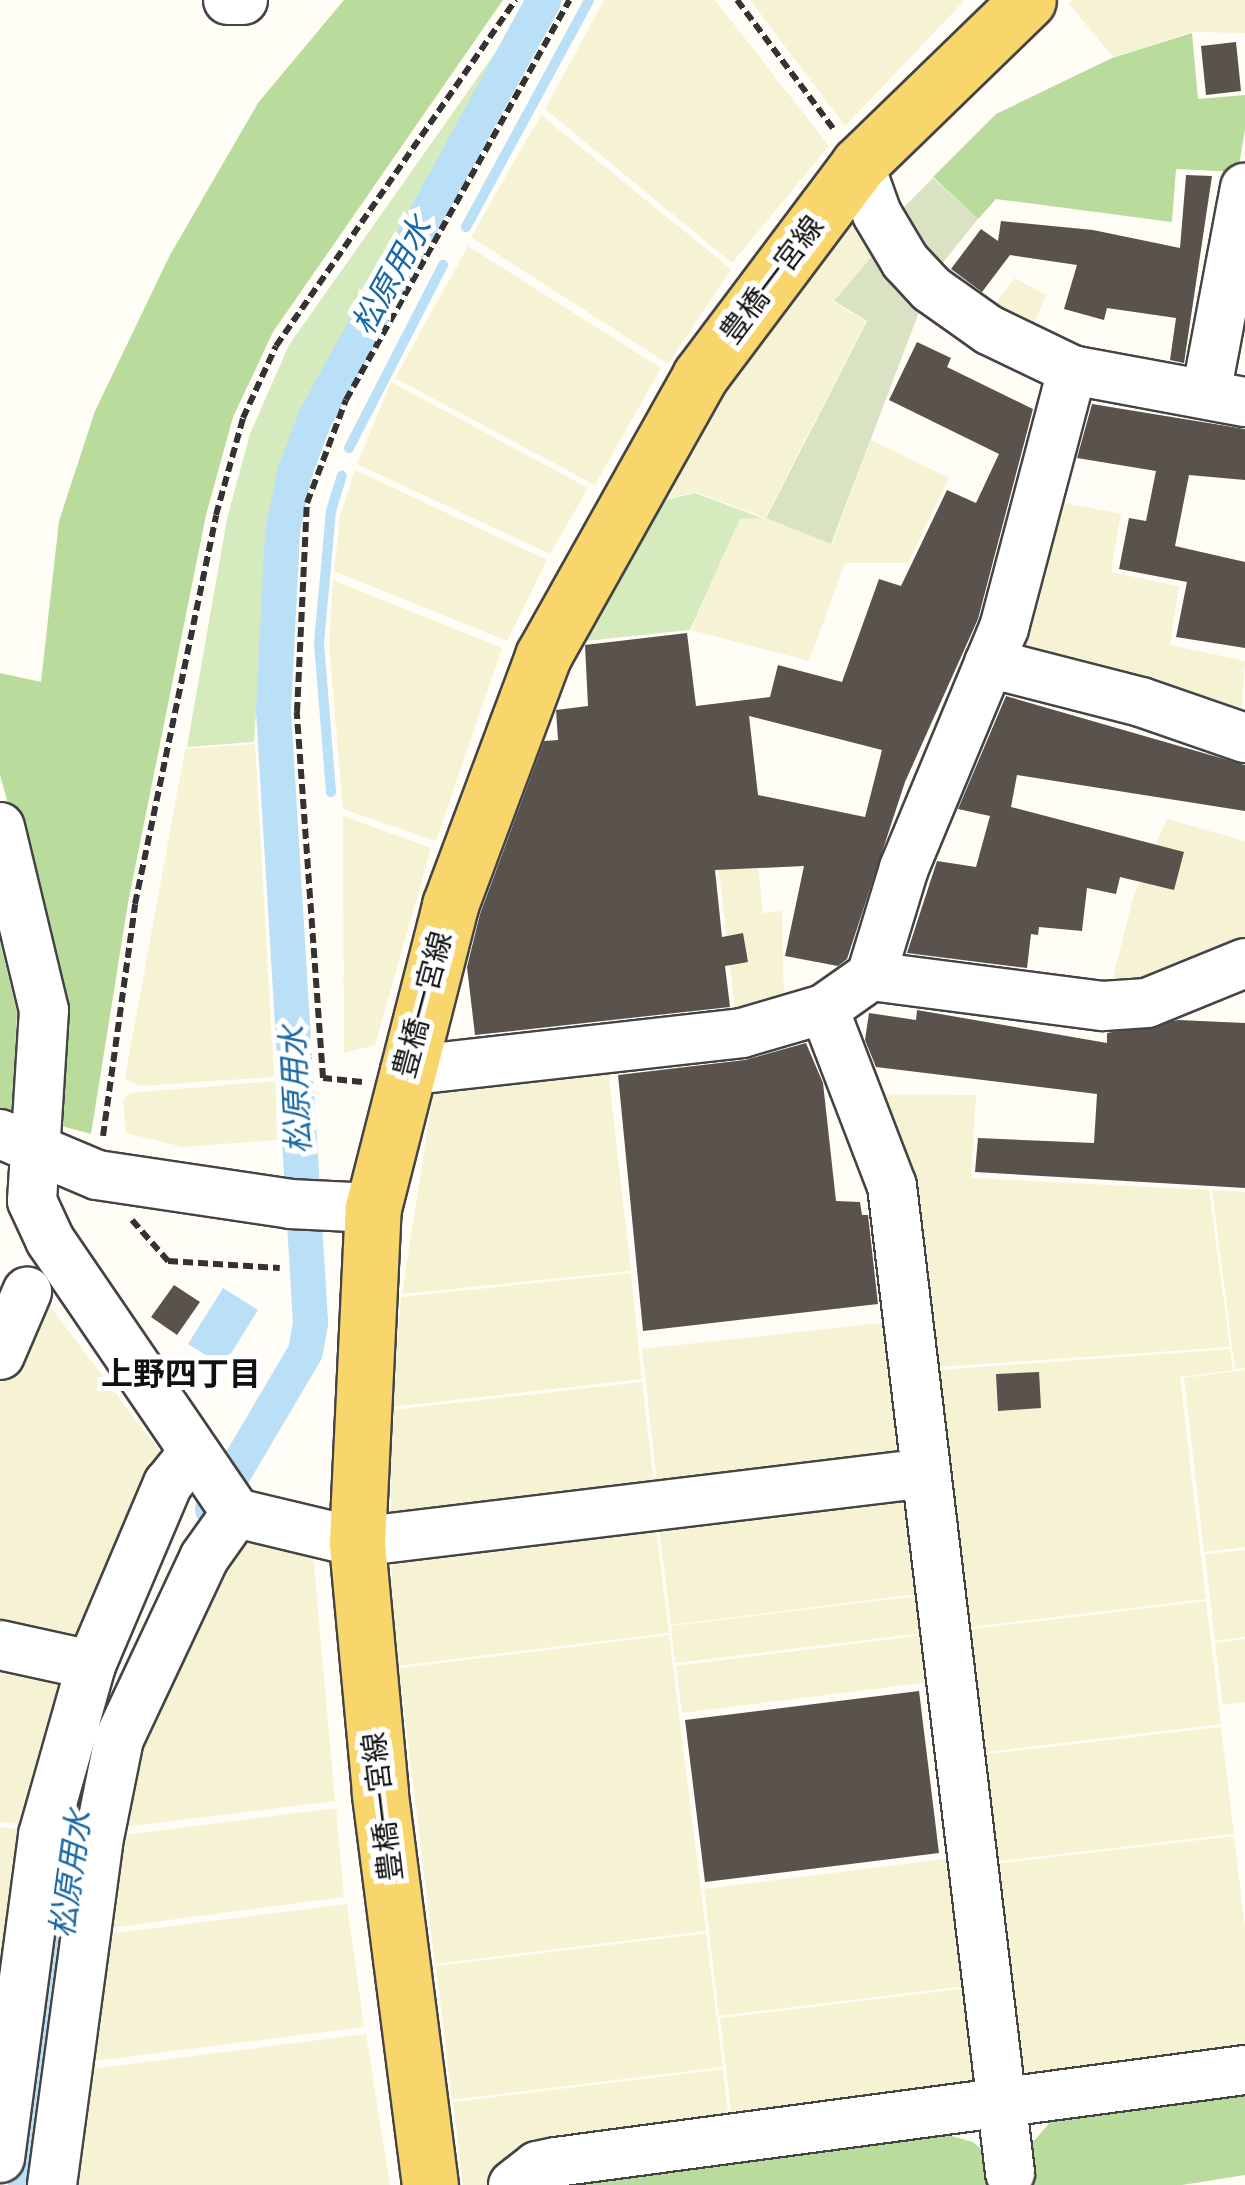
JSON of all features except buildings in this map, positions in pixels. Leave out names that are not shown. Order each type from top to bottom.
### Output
[{"type":"main road","name":"豊橋一宮線","points":[[430,2185],[380,1792],[329,1205],[405,1071],[450,906],[543,656],[700,376],[859,164],[1028,0]]},
{"type":"street","points":[[228,0],[243,0]]},
{"type":"street","points":[[859,164],[877,214],[931,289],[990,330],[1072,370],[1226,398],[1245,188]]},
{"type":"street","points":[[405,1071],[742,1033],[824,1009],[871,976],[904,868],[990,664],[1072,370]]},
{"type":"street","points":[[990,664],[1141,702],[1245,738]]},
{"type":"street","points":[[0,827],[44,1010],[18,1144],[32,1201],[41,1226],[214,1484],[204,1558],[119,1739],[92,1879],[52,2185]]},
{"type":"street","points":[[871,976],[1102,1006],[1147,1003],[1245,963]]},
{"type":"street","points":[[824,1009],[892,1186],[1010,2173]]},
{"type":"street","points":[[18,1144],[98,1175],[329,1205]]},
{"type":"street","points":[[0,1355],[27,1292]]},
{"type":"street","points":[[0,2158],[43,1835],[90,1665],[168,1484],[214,1484],[357,1542],[926,1474]]},
{"type":"street","points":[[0,1645],[90,1665]]},
{"type":"street","points":[[514,2185],[537,2166],[556,2162],[1001,2106],[1245,2070]]},
{"type":"path","points":[[280,1268],[168,1262],[134,1220],[97,1212],[98,1175],[135,904],[242,418],[276,346],[516,0]]},
{"type":"path","points":[[405,1071],[376,1083],[323,1078],[298,712],[308,503],[346,400],[570,0]]},
{"type":"path","points":[[737,0],[859,164]]},
{"type":"shaded area","points":[[604,0],[715,0],[829,146],[732,263],[545,109]]},
{"type":"shaded area","points":[[750,0],[965,0],[845,126]]},
{"type":"shaded area","points":[[1073,0],[1245,0],[1245,33],[1193,32],[1113,57],[1069,4]]},
{"type":"shaded area","points":[[541,115],[731,269],[668,364],[471,237]]},
{"type":"shaded area","points":[[854,216],[878,249],[833,302],[866,321],[765,518],[832,544],[871,440],[949,478],[908,563],[845,563],[809,661],[691,630],[740,519],[763,517],[696,492],[653,502],[725,385]]},
{"type":"shaded area","points":[[468,246],[661,368],[595,485],[395,378]]},
{"type":"shaded area","points":[[1015,278],[1046,295],[1030,335],[989,313]]},
{"type":"shaded area","points":[[391,382],[588,488],[550,554],[357,464]]},
{"type":"shaded area","points":[[355,470],[547,560],[507,641],[334,571],[340,516]]},
{"type":"shaded area","points":[[1054,501],[1121,514],[1111,572],[1179,586],[1170,645],[1245,661],[1240,730],[1005,662]]},
{"type":"shaded area","points":[[333,580],[502,648],[436,841],[343,809],[329,646]]},
{"type":"shaded area","points":[[255,744],[274,1077],[139,1086],[125,1078],[185,749]]},
{"type":"shaded area","points":[[711,804],[757,854],[763,913],[782,911],[784,1003],[736,1017]]},
{"type":"shaded area","points":[[343,816],[431,848],[375,1045],[344,1053]]},
{"type":"shaded area","points":[[1167,819],[1245,841],[1245,946],[1109,993],[1133,898]]},
{"type":"shaded area","points":[[607,1062],[631,1271],[402,1294],[435,1081]]},
{"type":"shaded area","points":[[275,1081],[278,1140],[183,1147],[126,1133],[123,1101],[130,1093]]},
{"type":"shaded area","points":[[870,1094],[976,1095],[971,1178],[1209,1190],[1230,1347],[925,1368],[902,1174],[926,1175],[902,1173]]},
{"type":"shaded area","points":[[1212,1190],[1245,1192],[1245,1368],[1235,1369]]},
{"type":"shaded area","points":[[631,1273],[642,1379],[392,1407],[401,1297]]},
{"type":"shaded area","points":[[39,1292],[166,1460],[83,1647],[0,1634],[0,1381]]},
{"type":"shaded area","points":[[890,1322],[905,1454],[657,1483],[642,1349]]},
{"type":"shaded area","points":[[1230,1349],[1233,1370],[1180,1377],[1206,1599],[956,1629],[925,1371]]},
{"type":"shaded area","points":[[1245,1370],[1245,1547],[1204,1552],[1184,1378]]},
{"type":"shaded area","points":[[642,1382],[654,1483],[391,1513],[391,1410]]},
{"type":"shaded area","points":[[914,1488],[927,1593],[671,1625],[658,1520]]},
{"type":"shaded area","points":[[655,1521],[669,1633],[398,1666],[390,1601],[393,1553]]},
{"type":"shaded area","points":[[237,1533],[313,1554],[335,1801],[116,1828],[123,1787]]},
{"type":"shaded area","points":[[1245,1550],[1245,1637],[1215,1641],[1205,1554]]},
{"type":"shaded area","points":[[927,1595],[932,1632],[675,1663],[671,1626]]},
{"type":"shaded area","points":[[1206,1601],[1221,1724],[971,1754],[956,1631]]},
{"type":"shaded area","points":[[932,1634],[938,1681],[682,1713],[676,1666]]},
{"type":"shaded area","points":[[669,1635],[706,1931],[435,1964],[399,1668]]},
{"type":"shaded area","points":[[1245,1639],[1245,1702],[1223,1705],[1215,1643]]},
{"type":"shaded area","points":[[0,1654],[73,1679],[33,1826],[0,1822]]},
{"type":"shaded area","points":[[1221,1727],[1234,1834],[983,1863],[971,1756]]},
{"type":"shaded area","points":[[336,1808],[344,1897],[101,1929],[117,1836]]},
{"type":"shaded area","points":[[0,1827],[32,1831],[0,2029]]},
{"type":"shaded area","points":[[1234,1836],[1245,1928],[1245,2053],[1010,2085],[984,1865]]},
{"type":"shaded area","points":[[960,1857],[976,1985],[719,2016],[704,1889]]},
{"type":"shaded area","points":[[347,1904],[364,2027],[86,2062],[101,1935]]},
{"type":"shaded area","points":[[706,1933],[723,2067],[452,2100],[436,1966]]},
{"type":"shaded area","points":[[976,1987],[989,2089],[732,2120],[720,2018]]},
{"type":"shaded area","points":[[366,2034],[390,2185],[71,2185],[84,2070]]},
{"type":"shaded area","points":[[723,2069],[729,2120],[492,2185],[463,2185],[453,2102]]},
{"type":"green space","points":[[344,0],[503,0],[273,332],[233,417],[206,515],[128,903],[91,1134],[58,1125],[24,861],[0,775],[0,673],[41,682],[59,521],[95,411],[170,255],[258,103]]},
{"type":"green space","points":[[524,12],[301,417],[268,532],[254,742],[187,747],[227,519],[250,434],[289,345]]},
{"type":"green space","points":[[1192,33],[1198,99],[1245,95],[1245,129],[1238,172],[1176,169],[1172,222],[996,199],[978,219],[933,177],[996,114],[1112,58]]},
{"type":"green space","points":[[933,178],[978,219],[937,270],[898,213]]},
{"type":"green space","points":[[878,249],[924,299],[831,544],[766,518],[867,321],[834,301]]},
{"type":"green space","points":[[695,493],[762,518],[740,519],[690,630],[576,642],[653,503]]},
{"type":"green space","points":[[0,942],[17,1012],[12,1120],[0,1115]]},
{"type":"green space","points":[[1245,2086],[1245,2175],[1182,2185],[1029,2185],[1028,2148],[1052,2120]]},
{"type":"green space","points":[[941,2133],[973,2142],[987,2154],[998,2185],[546,2185]]},
{"type":"water","points":[[223,1288],[258,1310],[223,1366],[188,1344]]},
{"type":"waterway","name":"松原用水","points":[[212,1509],[305,1351],[310,1322],[273,710],[282,531],[294,473],[314,419],[543,0]]},
{"type":"waterway","points":[[466,227],[589,0]]},
{"type":"waterway","points":[[349,448],[443,265]]},
{"type":"waterway","points":[[331,792],[319,643],[331,511],[342,476]]},
{"type":"waterway","name":"松原用水","points":[[74,1854],[100,1734]]},
{"type":"waterway","name":"松原用水","points":[[25,2185],[66,1910]]},
{"type":"district","name":"上野四丁目","points":[[181,1374]]}]
